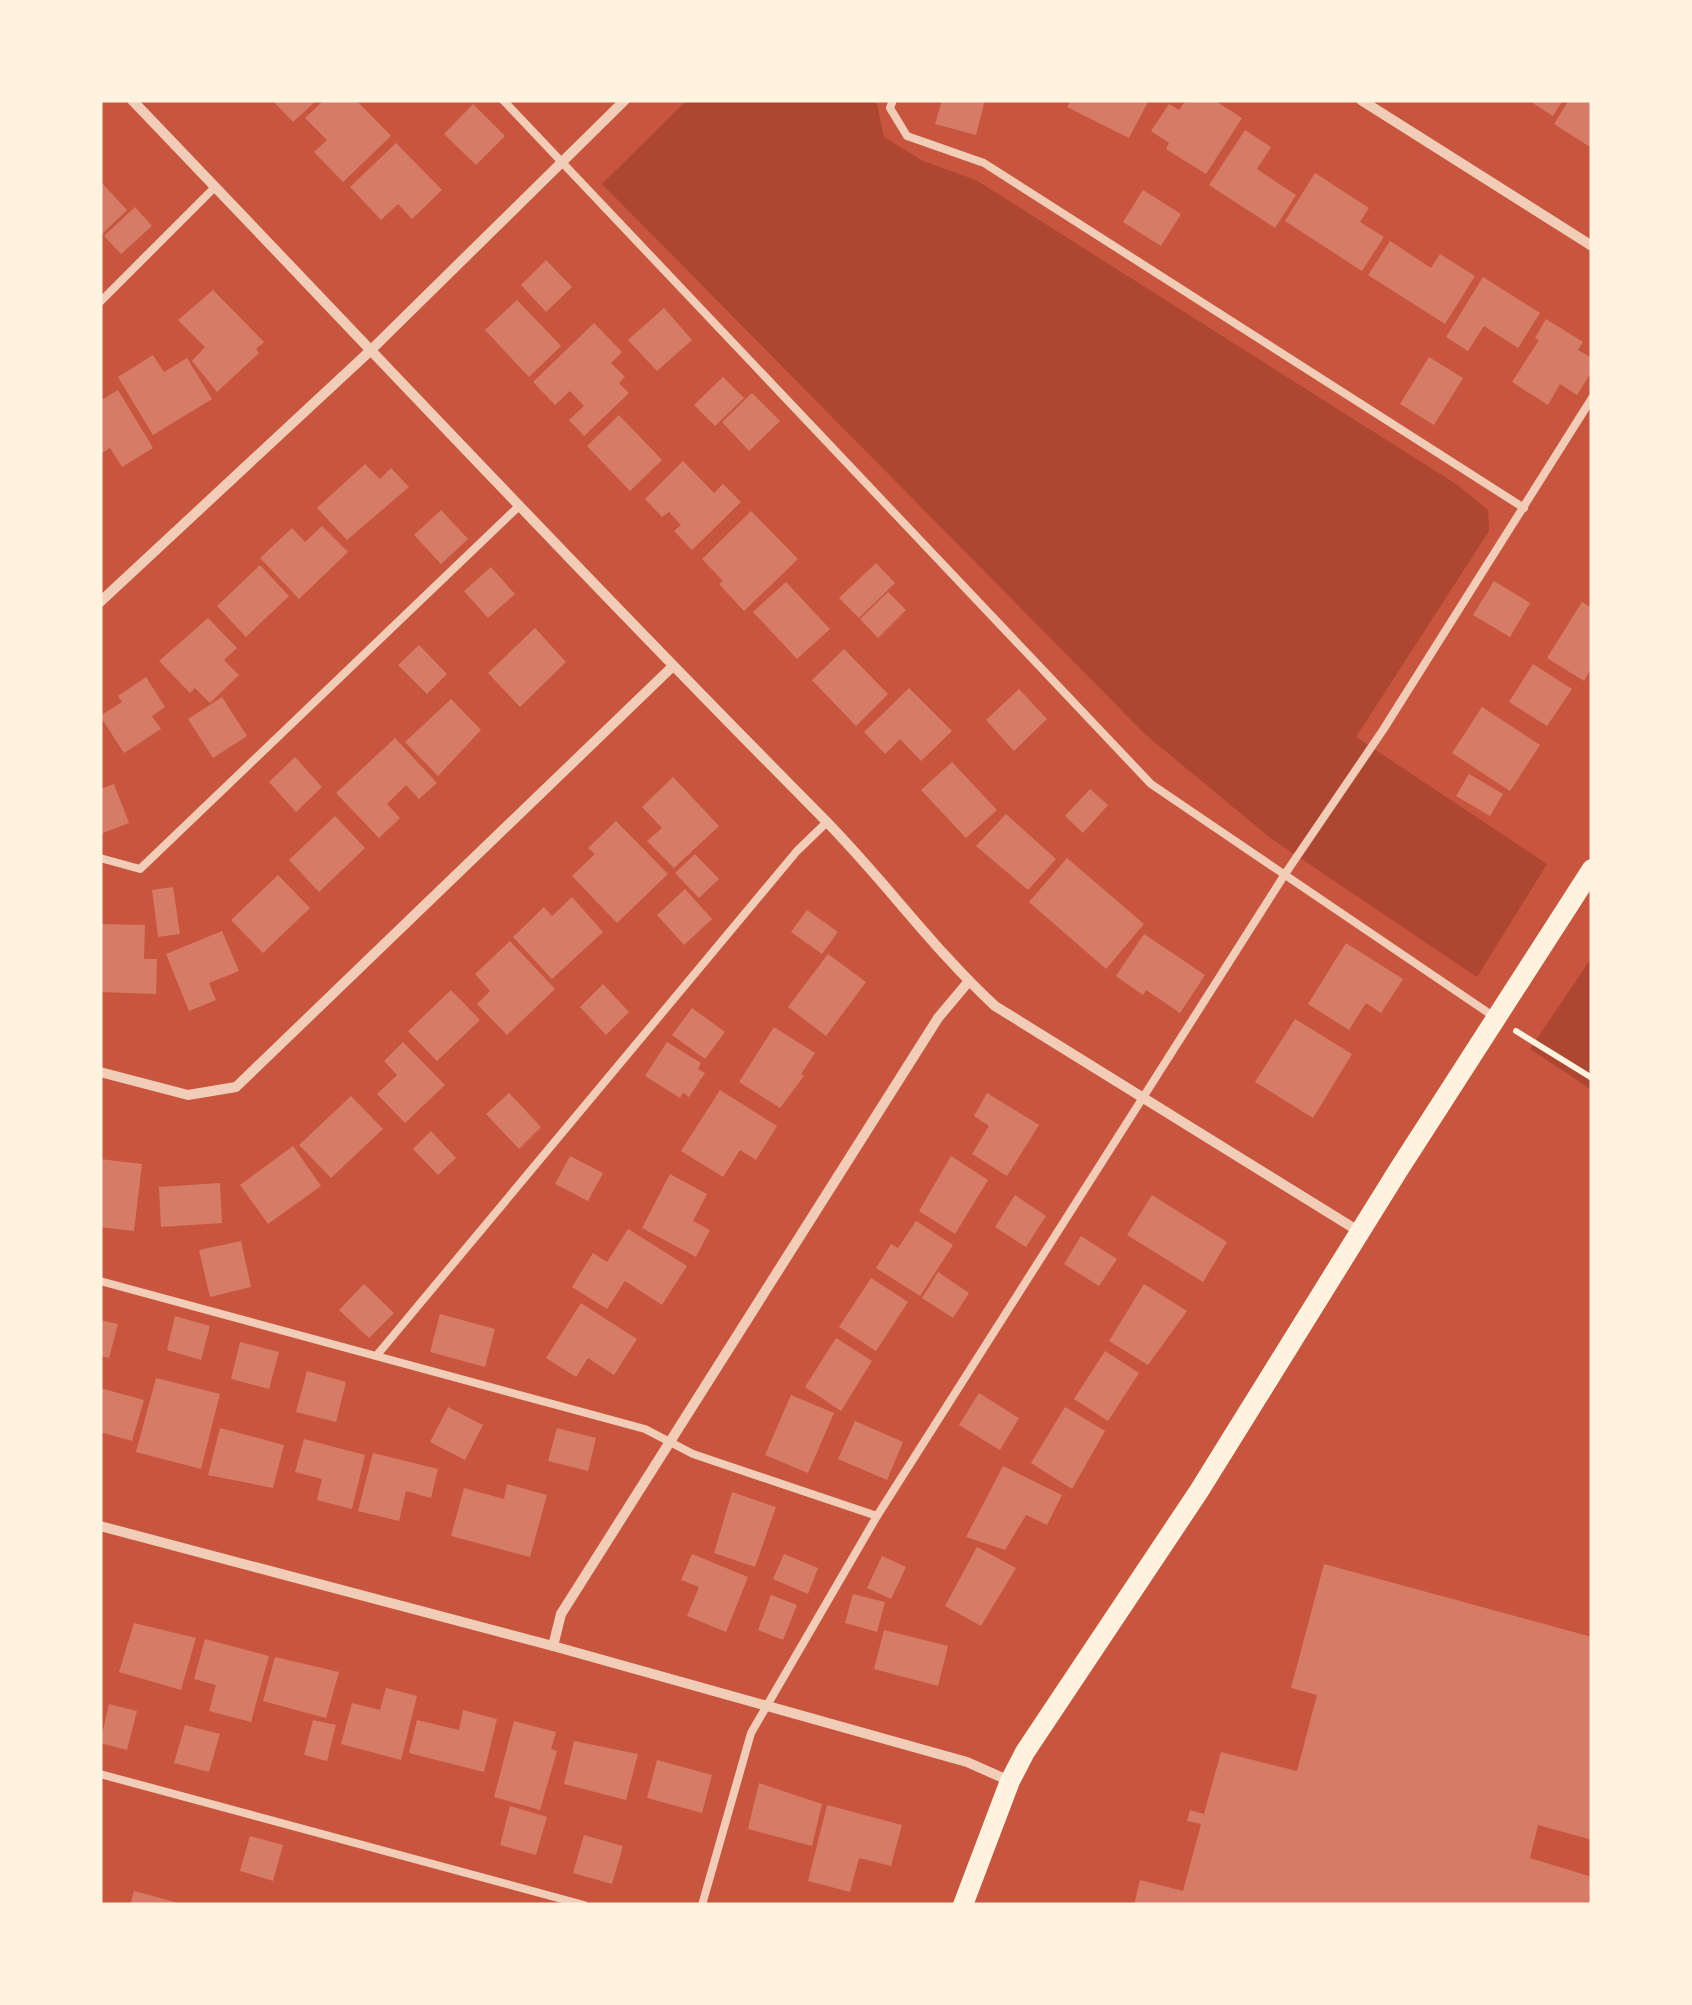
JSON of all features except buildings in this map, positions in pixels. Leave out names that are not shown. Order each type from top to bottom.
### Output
[{"type":"main road","points":[[963,1905],[1010,1781],[1025,1752],[1199,1491],[1592,869]]},
{"type":"street","points":[[132,100],[672,667],[827,822],[969,982],[996,1006],[1360,1233]]},
{"type":"street","points":[[100,602],[370,350],[625,100]]},
{"type":"street","points":[[1361,100],[1592,246]]},
{"type":"street","points":[[100,1072],[188,1095],[236,1087],[672,667]]},
{"type":"street","points":[[553,1646],[561,1614],[938,1018],[969,982]]},
{"type":"street","points":[[100,1526],[553,1646],[968,1762],[1010,1781]]},
{"type":"lane","points":[[502,100],[1151,784],[1496,1018]]},
{"type":"lane","points":[[893,100],[890,108],[908,136],[984,163],[1524,508]]},
{"type":"lane","points":[[100,302],[215,186]]},
{"type":"lane","points":[[702,1905],[751,1733],[877,1516],[1285,874],[1384,730],[1592,398]]},
{"type":"lane","points":[[100,858],[140,869],[518,507]]},
{"type":"lane","points":[[377,1355],[797,851],[827,822]]},
{"type":"lane","points":[[100,1281],[645,1429],[670,1444],[877,1516]]},
{"type":"lane","points":[[100,1774],[584,1905]]},
{"type":"path","points":[[1496,1018],[1592,1078]]},
{"type":"shaded area","points":[[687,100],[876,100],[884,137],[923,161],[976,180],[1456,484],[1488,510],[1489,531],[1356,737],[1547,864],[1477,977],[1269,837],[1146,735],[602,184]]},
{"type":"shaded area","points":[[1592,957],[1592,1090],[1530,1049]]}]
